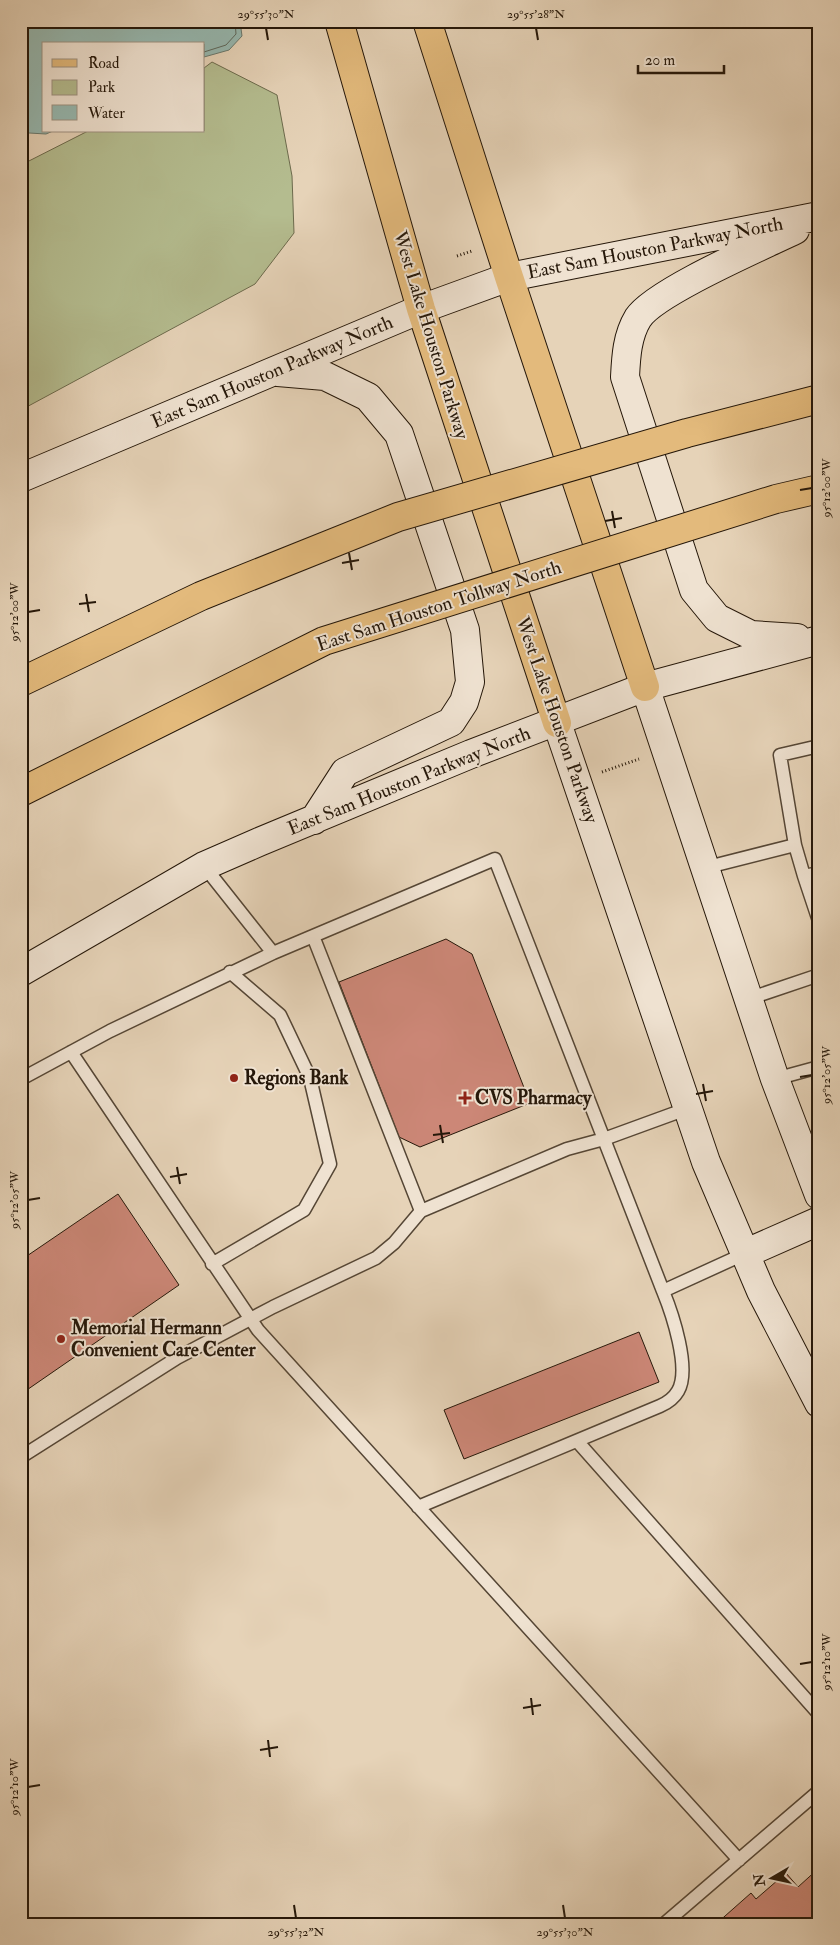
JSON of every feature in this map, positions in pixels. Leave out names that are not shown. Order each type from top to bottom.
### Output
[{"type":"main road","name":"West Lake Houston Parkway","points":[[339,21],[421,309],[557,723],[706,1162],[744,1254],[780,1330],[819,1403]]},
{"type":"main road","points":[[427,21],[509,277],[704,868],[775,1079],[819,1194]]},
{"type":"main road","name":"East Sam Houston Parkway North","points":[[21,478],[421,309],[509,277],[819,217]]},
{"type":"main road","points":[[819,217],[666,294],[638,317],[626,348],[625,378],[694,590],[717,618],[751,635],[819,640]]},
{"type":"main road","points":[[275,372],[325,376],[368,397],[399,434],[465,630],[470,682],[464,702],[451,722],[344,772],[314,820]]},
{"type":"main road","points":[[21,682],[201,596],[398,517],[687,433],[819,400]]},
{"type":"main road","name":"East Sam Houston Tollway North","points":[[21,792],[324,641],[776,499],[819,489]]},
{"type":"main road","name":"East Sam Houston Parkway North","points":[[21,972],[204,866],[471,754],[557,723],[645,687],[819,640]]},
{"type":"main road","points":[[744,1254],[819,1221]]},
{"type":"lane","points":[[819,746],[780,754],[795,845],[819,921]]},
{"type":"lane","points":[[704,868],[795,845]]},
{"type":"lane","points":[[21,1078],[230,972],[495,859],[663,1291],[679,1348],[682,1380],[678,1391],[660,1406],[418,1507]]},
{"type":"lane","points":[[204,866],[273,953]]},
{"type":"lane","points":[[804,876],[819,873]]},
{"type":"lane","points":[[313,936],[421,1211]]},
{"type":"lane","points":[[212,1264],[304,1210],[330,1164],[310,1078],[280,1016],[230,972]]},
{"type":"lane","points":[[748,999],[819,975]]},
{"type":"lane","points":[[70,1052],[250,1319],[739,1860]]},
{"type":"lane","points":[[775,1079],[819,1067]]},
{"type":"lane","points":[[21,1457],[147,1377],[250,1319],[376,1258],[394,1244],[421,1211],[567,1149],[604,1139],[688,1108]]},
{"type":"lane","points":[[663,1291],[744,1254]]},
{"type":"lane","points":[[577,1440],[819,1714]]},
{"type":"lane","points":[[664,1924],[819,1790]]},
{"type":"path","points":[[594,775],[643,758]]},
{"type":"green space","points":[[212,62],[277,95],[292,176],[294,233],[255,284],[21,410],[21,165],[86,132],[205,132],[205,67]]},
{"type":"water","points":[[21,21],[240,21],[242,36],[229,50],[205,57],[205,42],[42,42],[42,132],[51,132],[46,134],[29,133],[21,125]]},
{"type":"building","name":"CVS Pharmacy","points":[[446,939],[472,954],[530,1103],[420,1147],[399,1137],[339,982]]},
{"type":"building","name":"Memorial Hermann Convenient Care Center","points":[[118,1194],[179,1285],[21,1394],[21,1260]]},
{"type":"building","points":[[639,1332],[659,1382],[464,1459],[444,1410]]},
{"type":"building","points":[[819,1868],[819,1924],[716,1924],[751,1893],[756,1899],[786,1873],[798,1887]]},
{"type":"place","name":"Regions Bank","points":[[234,1078]]},
{"type":"place","name":"CVS Pharmacy","points":[[465,1098]]},
{"type":"place","name":"Memorial Hermann Convenient Care Center","points":[[61,1339]]}]
